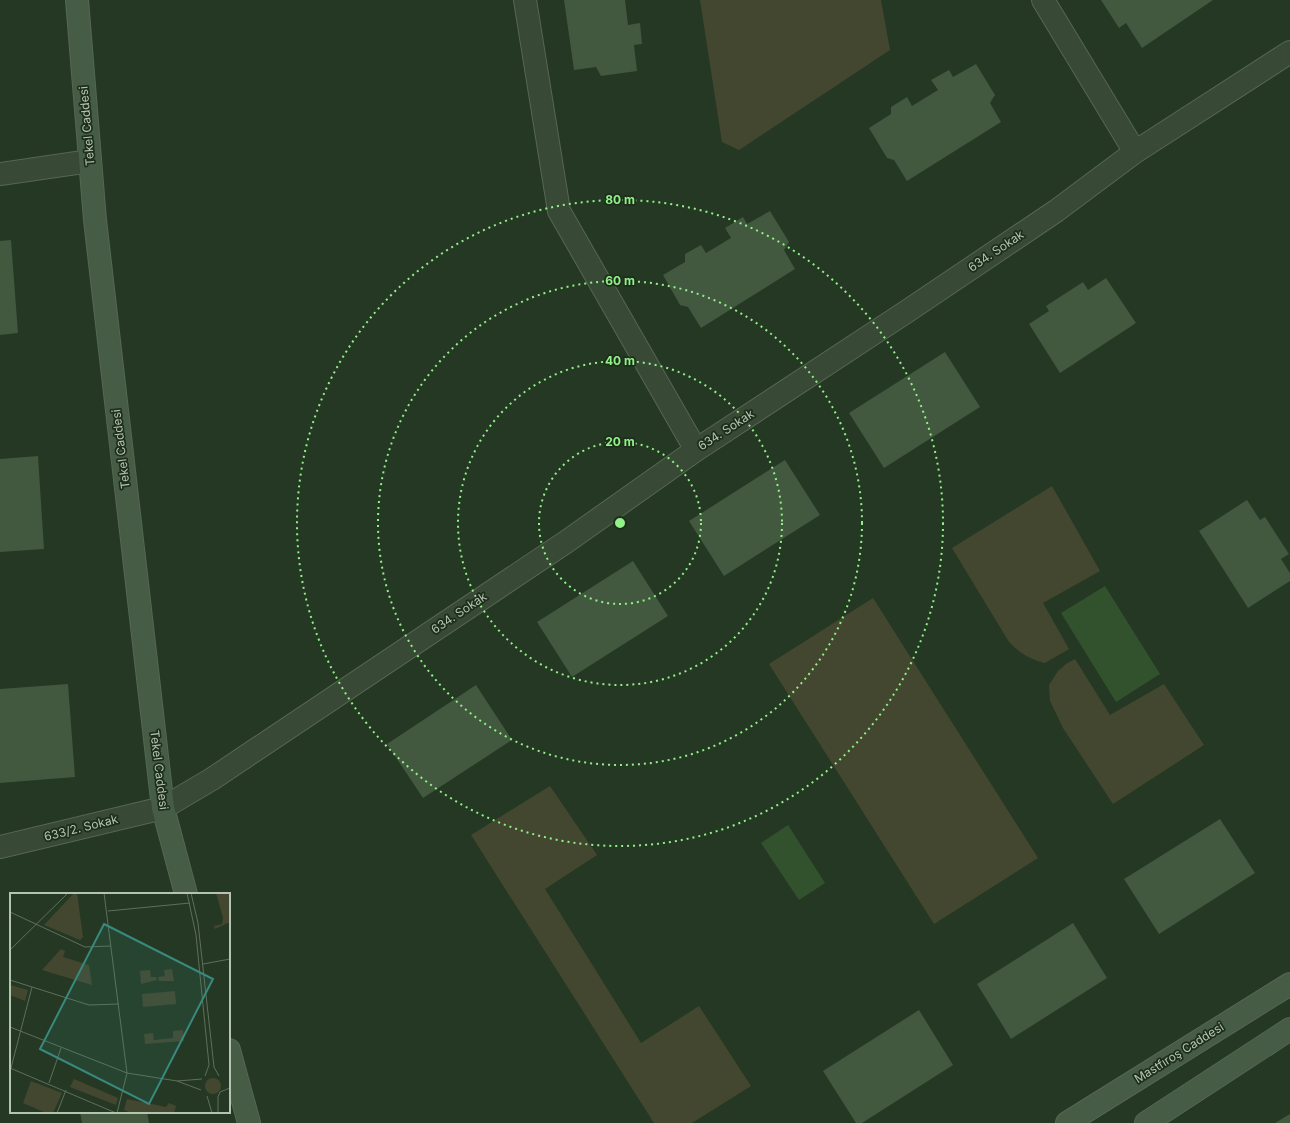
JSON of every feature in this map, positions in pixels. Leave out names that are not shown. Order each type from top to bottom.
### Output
[{"type":"street","name":"Tekel Caddesi","points":[[77,0],[95,220],[163,808],[186,893]]},
{"type":"street","points":[[525,0],[559,211],[696,450]]},
{"type":"street","points":[[1043,0],[1135,152]]},
{"type":"street","name":"634. Sokak","points":[[163,808],[212,779],[566,542],[696,450],[906,312],[1043,219],[1135,152],[1290,52]]},
{"type":"street","points":[[0,174],[90,161]]},
{"type":"street","name":"633/2. Sokak","points":[[0,847],[163,808]]},
{"type":"street","name":"Mastfıroş Caddesi","points":[[1067,1123],[1290,984]]},
{"type":"street","points":[[1146,1123],[1290,1029]]},
{"type":"street","points":[[230,1054],[249,1123]]},
{"type":"shaded area","points":[[700,0],[881,0],[890,50],[739,150],[722,142]]},
{"type":"shaded area","points":[[1052,486],[1100,571],[1043,603],[1069,649],[1045,663],[1026,656],[1009,642],[952,548]]},
{"type":"shaded area","points":[[1105,586],[1160,674],[1116,702],[1061,613]]},
{"type":"shaded area","points":[[873,598],[1038,858],[934,924],[769,664]]},
{"type":"shaded area","points":[[1075,659],[1110,715],[1164,684],[1204,745],[1113,804],[1063,728],[1050,701],[1049,685],[1058,671]]},
{"type":"shaded area","points":[[550,786],[597,855],[545,889],[641,1043],[699,1006],[751,1086],[692,1123],[654,1123],[471,835]]},
{"type":"shaded area","points":[[788,825],[825,883],[799,900],[761,843]]},
{"type":"building","points":[[564,0],[625,0],[628,25],[640,23],[642,44],[634,45],[637,71],[601,76],[596,67],[574,70]]},
{"type":"building","points":[[1101,0],[1213,0],[1142,48],[1126,23],[1119,28]]},
{"type":"building","points":[[976,64],[995,95],[990,103],[1001,122],[907,181],[894,160],[887,158],[869,128],[891,114],[891,107],[907,97],[912,106],[938,90],[931,80],[949,70],[953,77]]},
{"type":"building","points":[[770,211],[789,242],[784,250],[795,269],[701,328],[688,307],[680,305],[663,275],[685,262],[685,254],[701,245],[706,253],[731,238],[725,228],[743,217],[747,224]]},
{"type":"building","points":[[11,240],[18,333],[0,335],[0,241]]},
{"type":"building","points":[[1106,278],[1136,323],[1060,373],[1029,324],[1049,311],[1046,306],[1083,282],[1088,290]]},
{"type":"building","points":[[945,352],[980,407],[884,468],[849,413]]},
{"type":"building","points":[[38,456],[44,549],[0,552],[0,459]]},
{"type":"building","points":[[785,460],[820,515],[724,576],[689,521]]},
{"type":"building","points":[[1247,500],[1260,520],[1265,517],[1289,554],[1281,559],[1290,573],[1290,581],[1248,608],[1199,531]]},
{"type":"building","points":[[633,561],[668,616],[572,677],[537,622]]},
{"type":"building","points":[[68,684],[75,777],[0,783],[0,689]]},
{"type":"building","points":[[476,685],[512,740],[423,798],[387,744]]},
{"type":"building","points":[[1220,819],[1255,873],[1159,934],[1124,879]]},
{"type":"building","points":[[1073,923],[1107,978],[1011,1039],[977,984]]},
{"type":"building","points":[[919,1010],[953,1065],[862,1123],[856,1123],[823,1071]]},
{"type":"building","points":[[80,1113],[147,1113],[149,1123],[82,1123]]},
{"type":"building","points":[[1290,1114],[1290,1123],[1275,1123]]}]
